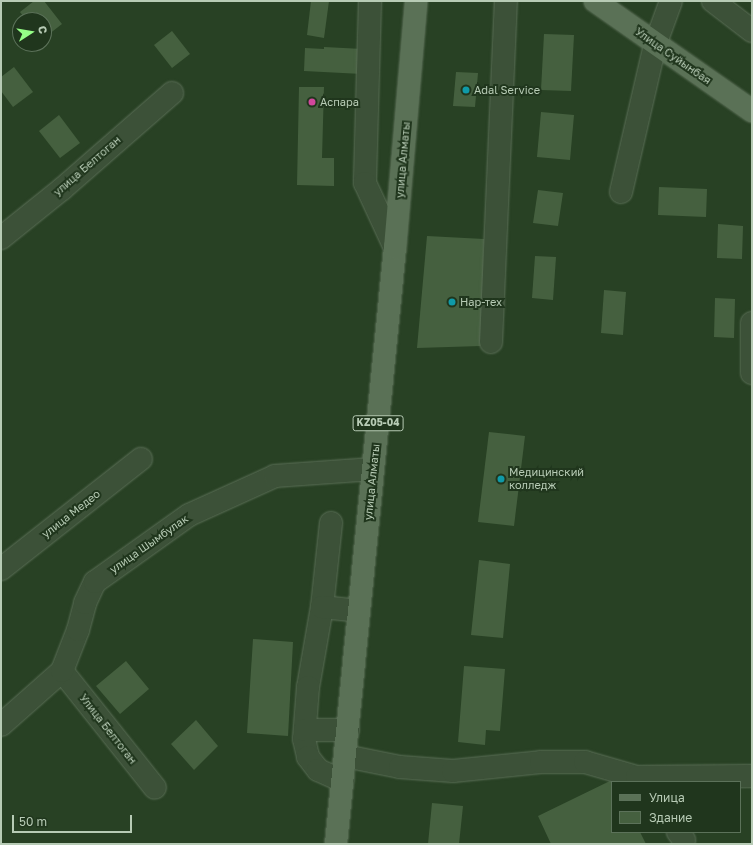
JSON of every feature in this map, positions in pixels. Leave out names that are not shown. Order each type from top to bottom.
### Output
[{"type":"main road","name":"улица Алматы","points":[[336,844],[395,248],[416,1]]},
{"type":"main road","name":"Улица Суйынбая","points":[[595,1],[655,45],[752,111]]},
{"type":"street","points":[[370,1],[365,183],[395,248]]},
{"type":"street","points":[[491,342],[506,1]]},
{"type":"street","points":[[621,192],[655,45],[671,1]]},
{"type":"street","points":[[713,1],[752,31]]},
{"type":"street","name":"улица Белтоган","points":[[1,238],[62,189],[172,93]]},
{"type":"street","points":[[752,324],[752,373]]},
{"type":"street","name":"улица Медео","points":[[1,569],[141,459]]},
{"type":"street","name":"улица Шымбулак","points":[[1,725],[62,671],[78,630],[85,603],[95,582],[189,515],[275,476],[374,469]]},
{"type":"street","points":[[331,522],[322,607],[308,687],[305,730],[308,757],[318,770],[342,781]]},
{"type":"street","points":[[322,607],[359,611]]},
{"type":"street","name":"Улица Белтоган","points":[[62,671],[155,788]]},
{"type":"street","points":[[305,730],[348,730]]},
{"type":"street","points":[[345,756],[400,767],[453,771],[541,762],[585,762],[639,780],[752,776]]},
{"type":"building","points":[[34,1],[44,1],[62,24],[52,32],[52,12],[20,12]]},
{"type":"building","points":[[311,1],[329,1],[324,38],[307,35]]},
{"type":"building","points":[[172,31],[190,54],[172,68],[154,45]]},
{"type":"building","points":[[544,34],[574,35],[571,91],[541,90]]},
{"type":"building","points":[[324,47],[363,49],[362,74],[304,71],[305,48],[324,49]]},
{"type":"building","points":[[14,67],[33,92],[13,107],[1,91],[1,77]]},
{"type":"building","name":"Adal Service","points":[[456,72],[478,73],[475,107],[453,106]]},
{"type":"building","points":[[299,87],[324,87],[322,158],[334,158],[334,186],[297,185]]},
{"type":"building","points":[[541,112],[574,115],[570,160],[537,157]]},
{"type":"building","points":[[59,115],[80,143],[60,158],[39,131]]},
{"type":"building","points":[[659,187],[707,189],[706,217],[658,215]]},
{"type":"building","points":[[538,190],[563,193],[558,226],[533,223]]},
{"type":"building","points":[[718,224],[743,226],[742,259],[717,258]]},
{"type":"building","name":"Нар-тех","points":[[427,236],[484,239],[481,346],[417,348]]},
{"type":"building","points":[[535,256],[556,257],[553,300],[532,298]]},
{"type":"building","points":[[604,290],[626,292],[623,335],[601,333]]},
{"type":"building","points":[[715,298],[735,299],[734,338],[714,337]]},
{"type":"building","name":"Медицинский колледж","points":[[489,432],[525,436],[514,526],[478,522]]},
{"type":"building","points":[[479,560],[510,564],[503,638],[471,635]]},
{"type":"building","points":[[253,639],[293,642],[288,736],[247,733]]},
{"type":"building","points":[[126,661],[149,689],[120,714],[96,686]]},
{"type":"building","points":[[464,666],[505,669],[500,731],[486,730],[485,745],[458,742]]},
{"type":"building","points":[[196,720],[218,746],[194,770],[171,744]]},
{"type":"building","points":[[614,779],[614,781],[611,781],[611,833],[640,833],[646,844],[551,844],[538,816]]},
{"type":"building","points":[[432,803],[463,806],[459,844],[428,844]]},
{"type":"place","name":"Adal Service","points":[[466,90]]},
{"type":"place","name":"Аспара","points":[[312,102]]},
{"type":"place","name":"Нар-тех","points":[[452,302]]},
{"type":"place","name":"Медицинский колледж","points":[[501,479]]}]
